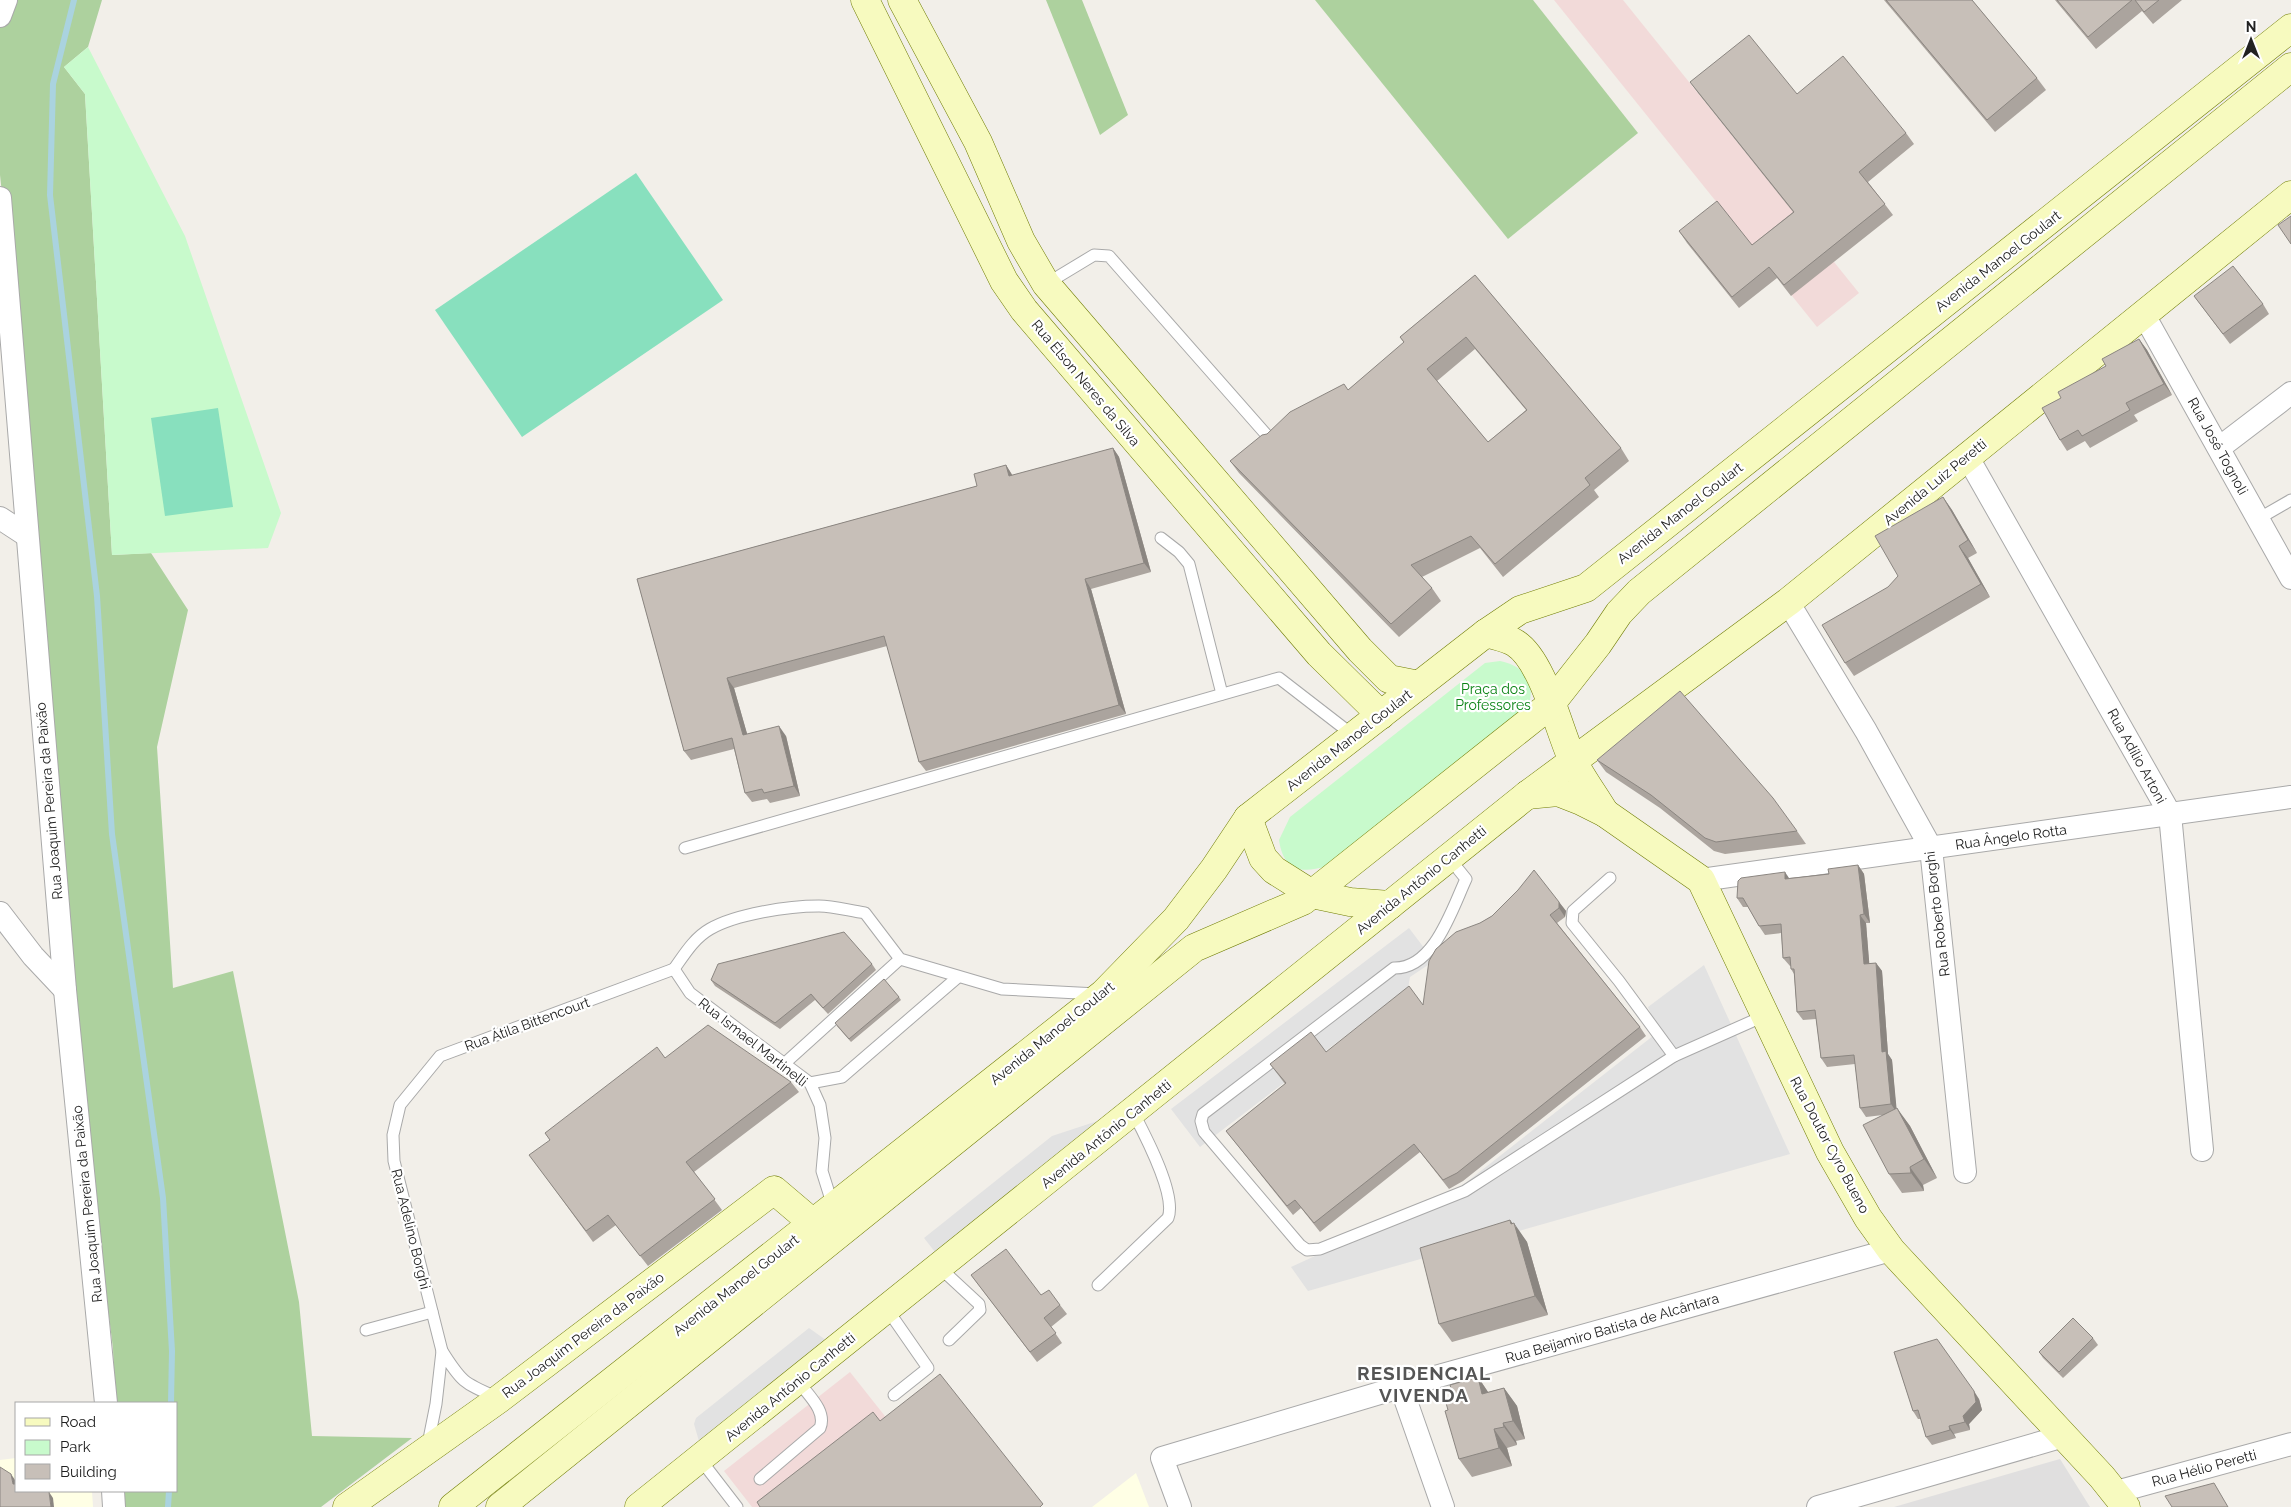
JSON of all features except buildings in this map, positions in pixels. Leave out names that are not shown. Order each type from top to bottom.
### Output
[{"type":"street","name":"Rua Élson Neres da Silva","points":[[865,0],[1004,281],[1024,310],[1319,654],[1381,715]]},
{"type":"street","points":[[902,0],[978,142],[1021,241],[1046,284],[1360,650],[1389,679],[1419,685]]},
{"type":"street","name":"Avenida Manoel Goulart","points":[[453,1507],[1103,994],[1176,919],[1248,818],[1486,633],[1520,610],[1586,588],[2291,28]]},
{"type":"street","name":"Avenida Manoel Goulart","points":[[500,1507],[1194,948],[1221,935],[1266,919],[1303,901],[1550,705],[1598,644],[1619,612],[1639,592],[2291,68]]},
{"type":"street","name":"Avenida Luiz Peretti","points":[[1574,762],[1788,602],[2291,195]]},
{"type":"street","name":"Rua Joaquim Pereira da Paixão","points":[[0,198],[26,535],[65,990],[106,1402]]},
{"type":"street","name":"Rua José Tognoli","points":[[2144,315],[2291,578]]},
{"type":"street","points":[[2218,448],[2291,393]]},
{"type":"street","name":"Rua Adílio Artoni","points":[[1967,456],[2170,814],[2202,1150]]},
{"type":"street","points":[[1212,529],[1239,508]]},
{"type":"street","points":[[0,518],[26,535]]},
{"type":"street","name":"Rua Roberto Borghi","points":[[1788,602],[1866,731],[1931,848],[1965,1172]]},
{"type":"street","points":[[1486,633],[1516,643],[1528,657],[1545,684],[1550,705],[1574,762],[1605,813]]},
{"type":"street","name":"Avenida Antônio Canhetti","points":[[639,1507],[1527,795],[1574,762]]},
{"type":"street","points":[[1527,795],[1558,792],[1605,813],[1701,880]]},
{"type":"street","name":"Rua Ângelo Rotta","points":[[1701,880],[2291,797]]},
{"type":"street","points":[[1248,818],[1263,858],[1274,870],[1312,894],[1350,902],[1390,905]]},
{"type":"street","name":"Rua Doutor Cyro Bueno","points":[[1701,880],[1830,1152],[1868,1218],[1890,1250],[2064,1436],[2121,1500]]},
{"type":"street","points":[[0,913],[33,956],[65,990]]},
{"type":"street","name":"Rua Joaquim Pereira da Paixão","points":[[347,1507],[499,1399],[774,1190],[824,1216]]},
{"type":"street","name":"Rua Beijamiro Batista de Alcântara","points":[[1180,1507],[1162,1458],[1401,1387],[1890,1250]]},
{"type":"street","points":[[1401,1387],[1443,1507]]},
{"type":"street","points":[[1818,1507],[2064,1436]]},
{"type":"street","name":"Rua Hélio Peretti","points":[[2121,1500],[2291,1444]]},
{"type":"street","points":[[113,1492],[114,1507]]},
{"type":"lane","points":[[1046,284],[1094,255],[1109,256],[1271,440]]},
{"type":"lane","points":[[2258,519],[2291,500]]},
{"type":"lane","points":[[1161,538],[1179,552],[1188,564],[1222,694]]},
{"type":"lane","points":[[685,848],[1279,678],[1354,736]]},
{"type":"lane","points":[[1449,858],[1466,879],[1436,944],[1411,965],[1404,968],[1394,968],[1203,1114],[1201,1121],[1204,1132],[1300,1245],[1308,1250],[1320,1249],[1465,1191],[1674,1056],[1764,1016]]},
{"type":"lane","points":[[1610,878],[1573,911],[1572,923],[1619,981],[1674,1056]]},
{"type":"lane","points":[[674,970],[694,942],[710,929],[751,914],[784,908],[820,906],[865,913],[900,959],[1002,989],[1103,994]]},
{"type":"lane","points":[[784,1064],[900,959]]},
{"type":"lane","name":"Rua Ismael Martinelli","points":[[674,970],[690,993],[810,1083],[820,1105],[825,1138],[822,1172],[824,1216]]},
{"type":"lane","name":"Rua Átila Bittencourt","points":[[400,1105],[440,1056],[674,970]]},
{"type":"lane","points":[[810,1083],[842,1077],[958,977]]},
{"type":"lane","name":"Rua Adelino Borghi","points":[[400,1105],[393,1135],[394,1161],[442,1351]]},
{"type":"lane","points":[[1098,1284],[1168,1218],[1171,1210],[1159,1165],[1133,1112]]},
{"type":"lane","points":[[939,1267],[979,1304],[980,1310],[949,1340]]},
{"type":"lane","points":[[887,1309],[928,1368],[894,1396]]},
{"type":"lane","points":[[366,1330],[432,1312]]},
{"type":"lane","points":[[442,1351],[458,1378],[469,1386],[499,1399]]},
{"type":"lane","points":[[427,1451],[436,1404],[442,1351]]},
{"type":"lane","points":[[760,1479],[820,1428],[823,1421],[822,1414],[798,1381]]},
{"type":"lane","points":[[700,1459],[737,1507]]},
{"type":"shaded area","points":[[1554,0],[1623,0],[1859,293],[1817,327]]},
{"type":"shaded area","points":[[1409,928],[1434,961],[1410,977],[1408,988],[1200,1147],[1171,1109]]},
{"type":"shaded area","points":[[1704,965],[1790,1154],[1308,1291],[1291,1267],[1454,1192],[1658,1032],[1648,1007]]},
{"type":"shaded area","points":[[1131,1110],[943,1262],[924,1238],[1052,1136]]},
{"type":"shaded area","points":[[809,1328],[837,1348],[703,1455],[694,1424],[696,1418]]},
{"type":"shaded area","points":[[850,1372],[957,1507],[752,1507],[724,1471]]},
{"type":"shaded area","points":[[15,1458],[15,1492],[92,1492],[93,1507],[0,1507],[0,1460]]},
{"type":"shaded area","points":[[2060,1459],[2090,1507],[1894,1507]]},
{"type":"shaded area","points":[[1136,1473],[1149,1507],[1092,1507]]},
{"type":"green space","points":[[10,0],[102,0],[88,47],[64,67],[85,94],[112,555],[151,553],[188,610],[157,747],[173,988],[233,971],[299,1302],[312,1436],[412,1438],[321,1507],[119,1507],[119,1492],[178,1492],[178,1402],[115,1402],[113,1348],[66,981],[10,268],[0,175],[0,26]]},
{"type":"green space","points":[[1046,0],[1082,0],[1128,115],[1100,135]]},
{"type":"green space","points":[[1315,0],[1533,0],[1638,133],[1508,239]]},
{"type":"green space","points":[[88,47],[185,236],[281,513],[268,548],[112,555],[85,94],[64,67]]},
{"type":"green space","points":[[636,173],[723,300],[522,437],[435,310]]},
{"type":"green space","points":[[218,408],[233,507],[165,516],[151,418]]},
{"type":"green space","name":"Praça dos Professores","points":[[1500,661],[1515,666],[1526,676],[1531,690],[1528,707],[1326,866],[1317,869],[1301,869],[1294,867],[1284,858],[1279,840],[1290,817],[1485,663]]},
{"type":"waterway","points":[[74,0],[53,84],[50,195],[97,596],[112,834],[163,1198],[172,1351],[171,1402]]},
{"type":"waterway","points":[[168,1507],[169,1492]]},
{"type":"district","name":"RESIDENCIAL VIVENDA","points":[[1424,1384]]}]
